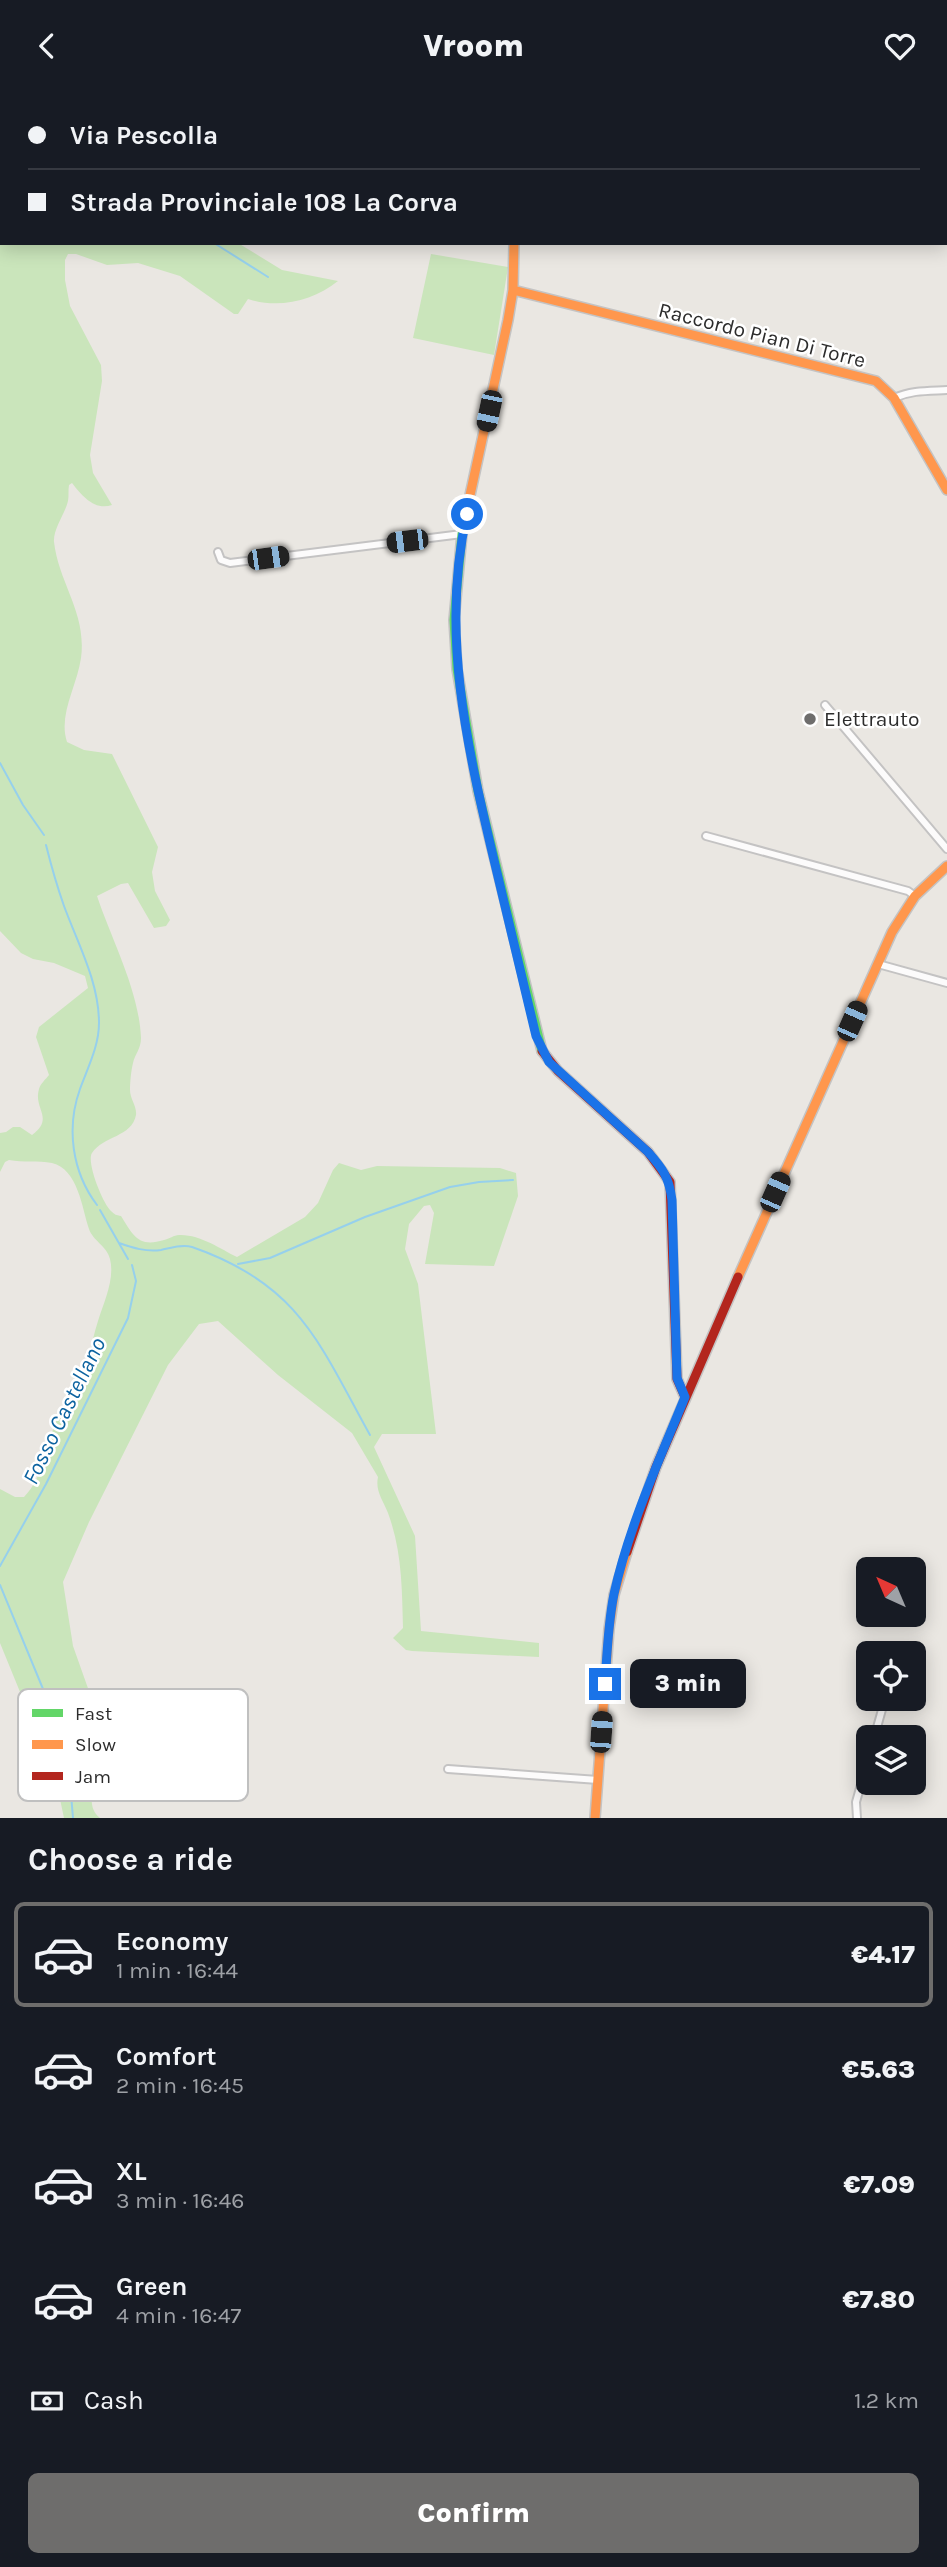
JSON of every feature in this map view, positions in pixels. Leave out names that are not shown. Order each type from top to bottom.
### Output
[{"type":"street","points":[[514,245],[513,290],[462,534],[454,606],[457,669],[478,791],[536,1036],[549,1062],[648,1152],[670,1182],[677,1378],[685,1397]]},
{"type":"street","name":"Raccordo Pian Di Torre","points":[[513,290],[876,381],[894,398],[947,490]]},
{"type":"street","points":[[894,398],[906,392],[947,390]]},
{"type":"street","points":[[218,552],[221,560],[230,563],[462,534]]},
{"type":"street","points":[[825,705],[947,849]]},
{"type":"street","points":[[706,836],[908,891],[915,896]]},
{"type":"street","points":[[595,1818],[607,1650],[614,1595],[656,1467],[897,923],[915,896],[947,866]]},
{"type":"street","points":[[878,964],[947,983]]},
{"type":"street","points":[[448,1769],[598,1780]]},
{"type":"street","points":[[857,1818],[858,1795]]},
{"type":"green space","points":[[0,245],[241,245],[282,270],[338,281],[318,294],[295,301],[272,303],[248,299],[238,314],[234,314],[180,276],[138,263],[107,265],[76,254],[68,254],[65,260],[65,280],[70,306],[101,365],[102,381],[90,455],[93,473],[112,505],[95,504],[72,483],[69,485],[68,501],[54,537],[61,572],[76,613],[82,642],[79,669],[66,711],[65,732],[67,742],[84,750],[112,754],[158,847],[152,872],[155,891],[170,920],[166,926],[154,928],[128,883],[97,896],[130,984],[141,1038],[130,1080],[130,1093],[136,1115],[129,1128],[97,1147],[92,1153],[91,1165],[108,1207],[121,1216],[137,1238],[155,1242],[177,1235],[187,1235],[237,1257],[305,1217],[318,1203],[339,1163],[361,1170],[377,1166],[500,1168],[516,1173],[518,1196],[494,1266],[425,1264],[434,1213],[430,1205],[424,1206],[409,1224],[405,1249],[418,1284],[436,1434],[382,1434],[374,1447],[415,1536],[421,1631],[539,1643],[539,1657],[412,1651],[406,1650],[393,1638],[403,1628],[400,1570],[393,1527],[379,1491],[378,1477],[352,1433],[278,1375],[218,1321],[199,1324],[168,1365],[89,1522],[63,1582],[73,1646],[88,1689],[19,1689],[0,1643],[0,1489],[15,1497],[24,1497],[36,1480],[57,1419],[88,1357],[108,1290],[111,1267],[108,1254],[89,1229],[78,1190],[61,1167],[47,1162],[9,1160],[0,1172],[0,1133],[20,1127],[32,1135],[42,1123],[39,1089],[49,1075],[36,1037],[39,1027],[88,988],[85,976],[21,953],[0,931]]},
{"type":"green space","points":[[431,254],[508,267],[494,355],[413,338]]},
{"type":"green space","points":[[60,1801],[92,1801],[93,1808],[100,1818],[64,1818]]},
{"type":"waterway","name":"Fosso Castellano","points":[[217,245],[268,277]]},
{"type":"waterway","name":"Fosso Castellano","points":[[0,763],[23,805],[44,835]]},
{"type":"waterway","name":"Fosso Castellano","points":[[46,845],[64,906],[96,993],[99,1023],[97,1040],[76,1104],[73,1134],[77,1164],[97,1205]]},
{"type":"waterway","name":"Fosso Castellano","points":[[238,1264],[270,1258],[365,1217],[450,1187],[513,1180]]},
{"type":"waterway","name":"Fosso Castellano","points":[[100,1210],[128,1259]]},
{"type":"waterway","name":"Fosso Castellano","points":[[119,1243],[150,1250],[192,1247],[228,1262],[258,1279],[282,1298],[302,1320],[336,1372],[370,1435]]},
{"type":"waterway","name":"Fosso Castellano","points":[[0,1566],[46,1484],[128,1318],[136,1281],[132,1265]]},
{"type":"waterway","name":"Fosso Castellano","points":[[0,1585],[43,1689]]},
{"type":"waterway","name":"Fosso Castellano","points":[[72,1801],[73,1818]]},
{"type":"traffic: fast","points":[[467,509],[454,620],[457,669],[478,791],[542,1051]]},
{"type":"traffic: slow","points":[[467,509],[508,320],[513,290],[514,245]]},
{"type":"traffic: slow","points":[[513,290],[876,381],[894,398],[947,490]]},
{"type":"traffic: slow","points":[[738,1277],[892,932],[915,896],[947,866]]},
{"type":"traffic: slow","points":[[595,1818],[609,1629],[614,1595],[627,1552]]},
{"type":"traffic: jam","points":[[542,1051],[558,1071],[648,1152],[670,1182],[677,1379],[685,1397]]},
{"type":"traffic: jam","points":[[627,1552],[656,1467],[738,1277]]},
{"type":"place","name":"Elettrauto","points":[[810,719]]},
{"type":"route","points":[[467,514],[455,593],[457,669],[478,791],[536,1036],[540,1049],[549,1062],[648,1152],[670,1182],[677,1378],[685,1397],[656,1467],[623,1562],[614,1595],[605,1684]]}]
